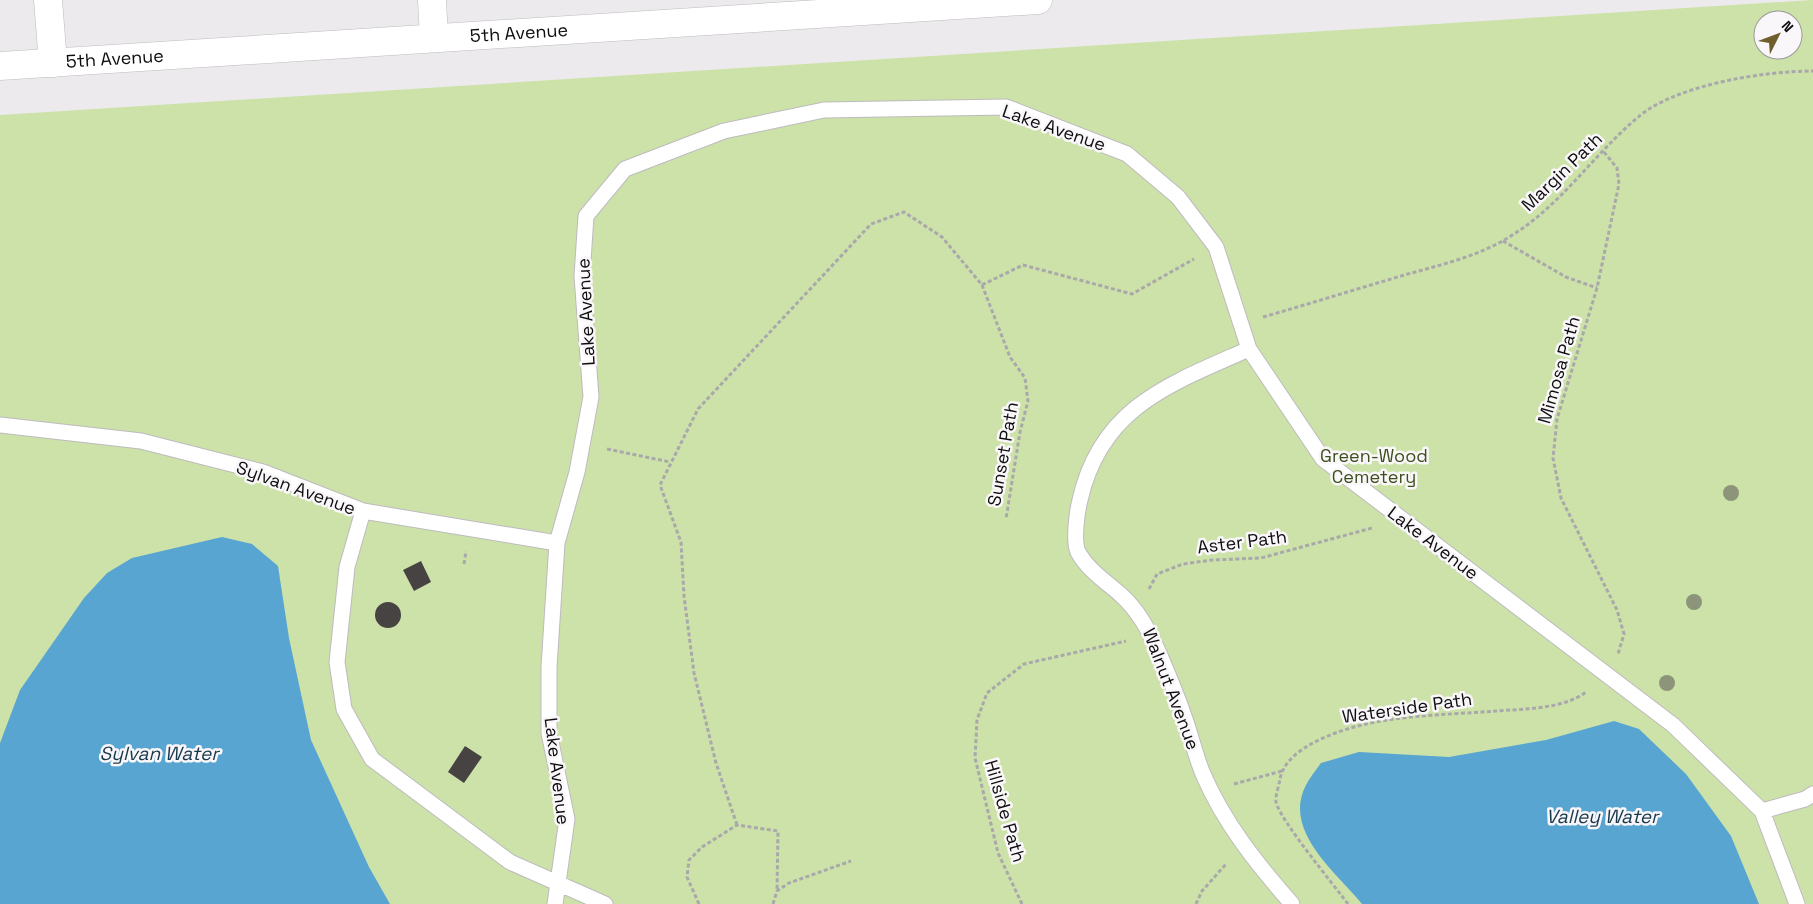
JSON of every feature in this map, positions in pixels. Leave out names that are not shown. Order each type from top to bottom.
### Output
[{"type":"street","points":[[48,0],[52,63]]},
{"type":"street","points":[[432,0],[434,38]]},
{"type":"street","name":"5th Avenue","points":[[0,66],[434,38],[819,7],[1038,0]]},
{"type":"lane","name":"Lake Avenue","points":[[555,904],[567,819],[549,733],[550,667],[557,543],[577,472],[591,397],[582,276],[586,216],[625,169],[724,131],[824,110],[1006,107],[1127,154],[1178,197],[1216,247],[1249,349],[1323,459],[1673,725],[1762,811],[1797,904]]},
{"type":"lane","name":"Walnut Avenue","points":[[1249,349],[1168,386],[1140,404],[1116,424],[1098,451],[1083,484],[1076,515],[1077,550],[1095,575],[1121,595],[1146,622],[1184,714],[1202,773],[1229,826],[1292,904]]},
{"type":"lane","name":"Sylvan Avenue","points":[[0,425],[142,441],[263,472],[363,511],[347,567],[336,662],[344,709],[372,759],[510,862],[605,904]]},
{"type":"lane","points":[[363,511],[557,543]]},
{"type":"lane","points":[[1762,811],[1805,799],[1813,794]]},
{"type":"path","name":"Margin Path","points":[[1240,324],[1459,259],[1503,241],[1528,225],[1560,197],[1637,117],[1661,101],[1696,89],[1748,77],[1813,71]]},
{"type":"path","name":"Mimosa Path","points":[[1604,152],[1617,168],[1619,184],[1597,288],[1557,419],[1553,458],[1561,498],[1617,610],[1624,634],[1618,654],[1606,675]]},
{"type":"path","name":"Sunset Path","points":[[670,462],[698,409],[871,224],[904,212],[942,237],[982,284],[1010,357],[1025,378],[1028,401],[1020,432],[1006,519]]},
{"type":"path","points":[[1503,241],[1566,277],[1597,288]]},
{"type":"path","points":[[982,284],[1023,265],[1132,294],[1216,247]]},
{"type":"path","points":[[582,444],[670,462],[660,484],[681,542],[684,596],[694,673],[719,772],[737,825]]},
{"type":"path","name":"Aster Path","points":[[1136,612],[1157,574],[1183,564],[1212,560],[1261,558],[1402,519]]},
{"type":"path","name":"Hillside Path","points":[[1022,904],[998,853],[975,758],[977,720],[987,693],[1024,664],[1152,636]]},
{"type":"path","name":"Waterside Path","points":[[1348,904],[1287,822],[1276,801],[1282,771],[1298,751],[1332,732],[1359,725],[1418,717],[1545,707],[1582,696],[1606,675]]},
{"type":"path","points":[[1211,790],[1282,771]]},
{"type":"path","points":[[699,904],[687,877],[689,860],[702,847],[737,825],[778,831],[777,892],[773,904]]},
{"type":"path","points":[[1196,904],[1202,891],[1244,845]]},
{"type":"path","points":[[777,892],[789,883],[851,860]]},
{"type":"green space","name":"Green-Wood Cemetery","points":[[1813,0],[1813,904],[0,904],[0,115]]},
{"type":"water","name":"Sylvan Water","points":[[222,537],[252,544],[278,566],[289,638],[311,740],[369,867],[390,904],[0,904],[0,743],[20,690],[84,598],[107,573],[132,558]]},
{"type":"water","name":"Valley Water","points":[[1614,721],[1639,729],[1686,774],[1731,836],[1759,904],[1362,904],[1315,850],[1306,834],[1301,818],[1300,802],[1306,785],[1321,763],[1359,752],[1449,757],[1546,740]]},
{"type":"building","points":[[421,561],[431,582],[414,591],[403,570]]},
{"type":"building","points":[[388,602],[397,606],[401,615],[397,624],[388,628],[379,624],[375,615],[379,606]]},
{"type":"building","points":[[465,746],[482,757],[464,783],[448,772]]}]
